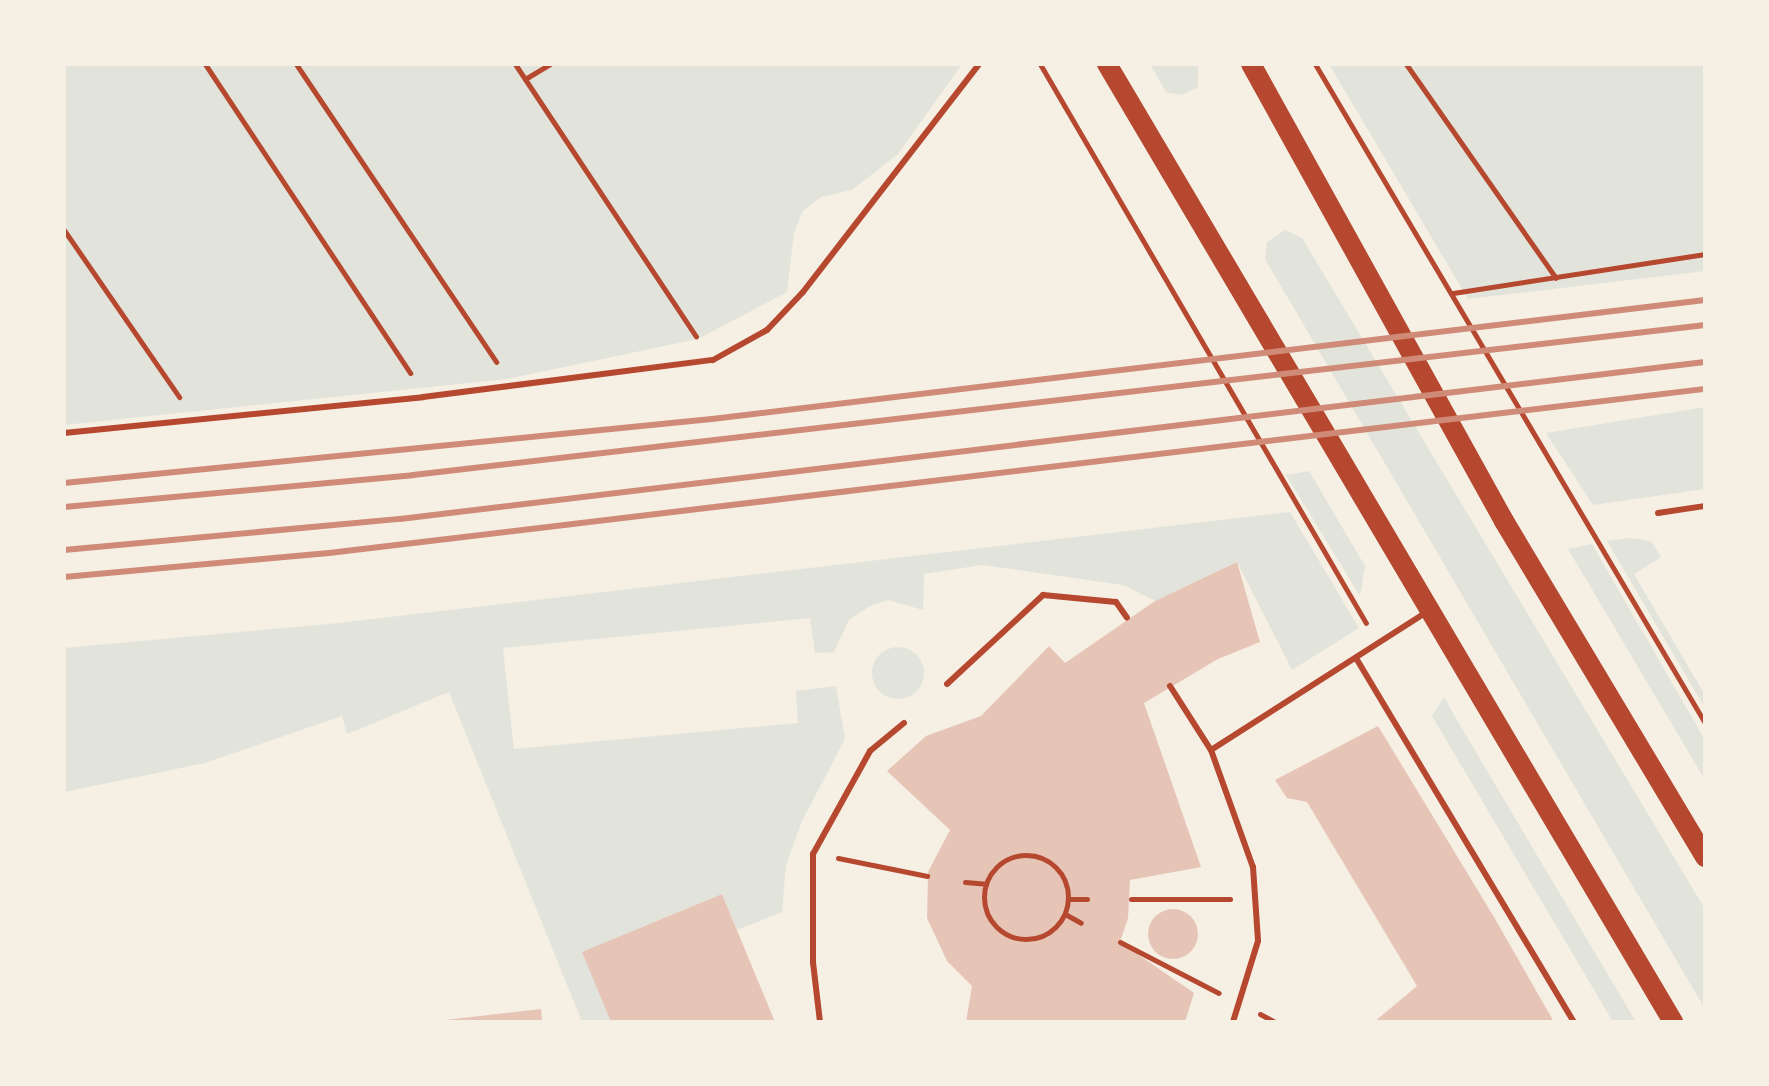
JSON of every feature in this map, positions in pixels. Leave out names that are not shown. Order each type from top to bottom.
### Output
[{"type":"main road","points":[[1107,64],[1673,1022]]},
{"type":"main road","points":[[1251,64],[1504,521],[1705,857]]},
{"type":"lane","points":[[64,433],[423,397],[713,360],[767,330],[803,292],[979,64]]},
{"type":"lane","points":[[1658,513],[1705,506]]},
{"type":"lane","points":[[947,684],[1043,595],[1116,602],[1127,618]]},
{"type":"lane","points":[[1211,750],[1430,610]]},
{"type":"lane","points":[[1356,658],[1574,1022]]},
{"type":"lane","points":[[1170,686],[1211,750],[1253,867],[1258,941],[1233,1022]]},
{"type":"lane","points":[[820,1022],[813,962],[813,854],[870,751],[904,723]]},
{"type":"path","points":[[205,64],[423,397]]},
{"type":"path","points":[[296,64],[510,387]]},
{"type":"path","points":[[515,64],[713,360]]},
{"type":"path","points":[[525,79],[550,64]]},
{"type":"path","points":[[1040,64],[1378,643]]},
{"type":"path","points":[[1315,64],[1705,723]]},
{"type":"path","points":[[1406,64],[1556,278]]},
{"type":"path","points":[[64,230],[195,420]]},
{"type":"path","points":[[1453,293],[1705,254]]},
{"type":"path","points":[[813,854],[927,876]]},
{"type":"path","points":[[1012,857],[1040,857],[1060,871],[1068,899],[1065,914],[1041,936],[1013,937],[987,914],[986,884],[1012,857]]},
{"type":"path","points":[[965,882],[986,884]]},
{"type":"path","points":[[1131,899],[1257,898]]},
{"type":"path","points":[[1068,899],[1087,899]]},
{"type":"path","points":[[1065,914],[1081,923]]},
{"type":"path","points":[[1120,942],[1275,1022]]},
{"type":"shaded area","points":[[64,64],[962,64],[898,154],[852,190],[821,197],[803,211],[794,233],[787,292],[698,339],[507,379],[64,425]]},
{"type":"shaded area","points":[[1150,64],[1198,64],[1198,87],[1182,95],[1166,92]]},
{"type":"shaded area","points":[[1329,64],[1705,64],[1705,271],[1468,299]]},
{"type":"shaded area","points":[[1285,230],[1302,238],[1705,909],[1705,1009],[1265,259],[1267,242]]},
{"type":"shaded area","points":[[1705,407],[1705,489],[1593,505],[1546,433]]},
{"type":"shaded area","points":[[1309,471],[1365,566],[1360,596],[1286,475]]},
{"type":"shaded area","points":[[1290,512],[1359,628],[1292,670],[1237,562],[1155,601],[1123,585],[982,565],[924,574],[923,610],[888,600],[870,606],[849,620],[834,652],[815,653],[810,618],[503,648],[514,749],[798,723],[796,691],[836,686],[845,739],[802,821],[786,865],[782,912],[737,930],[722,894],[583,952],[611,1022],[582,1022],[449,692],[347,734],[342,716],[205,763],[64,792],[64,648],[329,624]]},
{"type":"shaded area","points":[[1629,538],[1651,541],[1661,557],[1634,574],[1705,695],[1705,708],[1607,541]]},
{"type":"shaded area","points":[[1592,544],[1705,740],[1705,780],[1568,549]]},
{"type":"shaded area","points":[[898,647],[916,655],[924,673],[916,691],[898,699],[880,691],[872,673],[880,655]]},
{"type":"shaded area","points":[[1444,697],[1636,1022],[1613,1022],[1432,716]]},
{"type":"building","points":[[1237,562],[1260,642],[1218,659],[1144,703],[1201,867],[1130,880],[1128,918],[1120,942],[1194,993],[1185,1022],[966,1022],[972,986],[947,961],[927,918],[928,872],[950,830],[887,771],[926,736],[981,716],[1049,646],[1065,663],[1155,601]]},
{"type":"building","points":[[1378,726],[1554,1022],[1374,1022],[1417,986],[1307,802],[1287,798],[1275,780]]},
{"type":"building","points":[[722,894],[775,1022],[611,1022],[582,952]]},
{"type":"building","points":[[1173,909],[1191,916],[1198,934],[1191,952],[1173,959],[1155,952],[1148,934],[1155,916]]},
{"type":"building","points":[[541,1009],[542,1022],[445,1022],[445,1020]]},
{"type":"railway","points":[[64,483],[712,419],[1705,300]]},
{"type":"railway","points":[[64,507],[413,475],[1705,325]]},
{"type":"railway","points":[[64,550],[400,519],[1705,362]]},
{"type":"railway","points":[[64,577],[329,553],[1705,389]]}]
